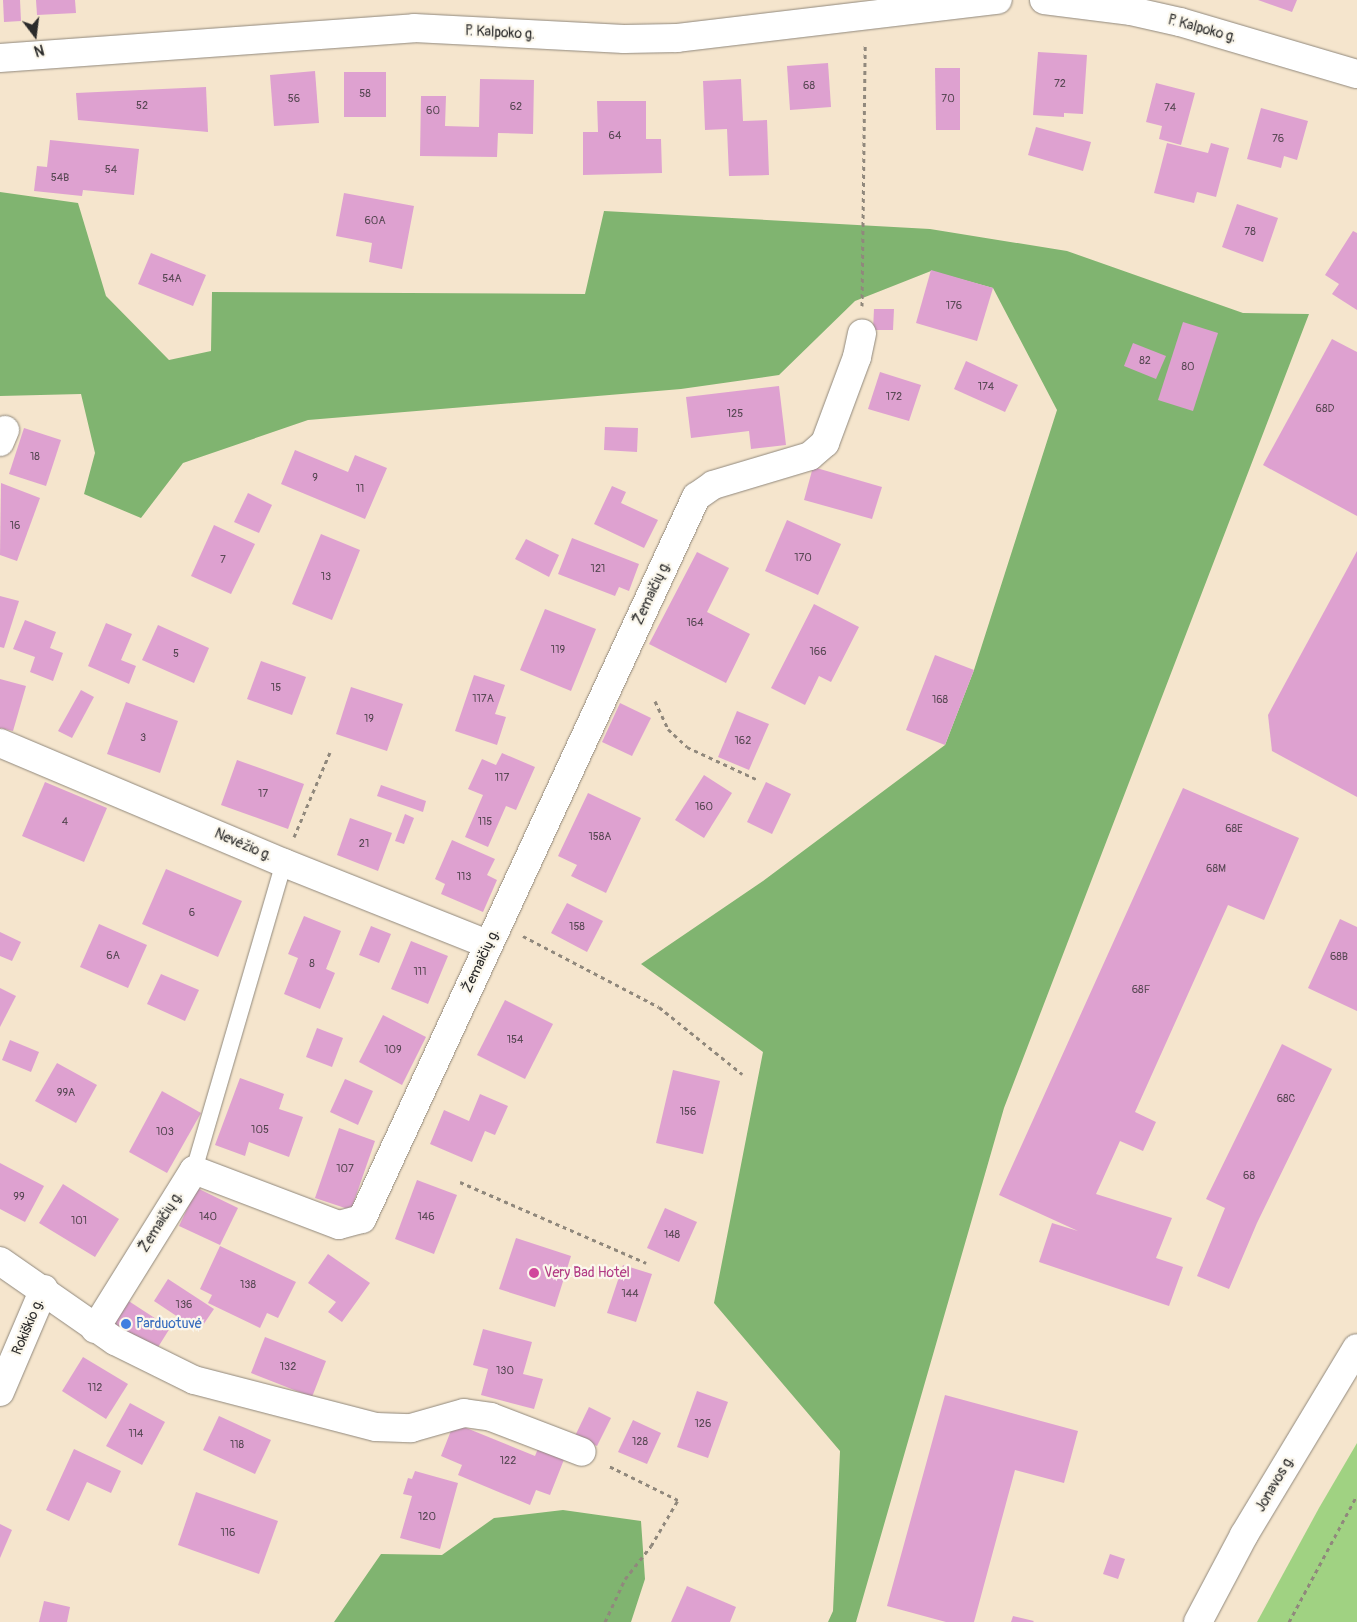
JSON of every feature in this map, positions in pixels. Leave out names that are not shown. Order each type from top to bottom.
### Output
[{"type":"street","name":"P. Kalpoko g.","points":[[0,58],[414,28],[624,39],[677,38],[998,0]]},
{"type":"street","name":"P. Kalpoko g.","points":[[1044,0],[1131,11],[1180,22],[1357,74]]},
{"type":"street","name":"Žemaičių g.","points":[[95,1329],[194,1170],[339,1225],[362,1219],[696,497],[713,485],[810,456],[825,443],[857,357],[862,334]]},
{"type":"street","name":"Nevėžio g.","points":[[0,743],[284,863],[493,934]]},
{"type":"street","points":[[0,1261],[44,1290],[95,1329],[194,1380],[376,1427],[411,1428],[464,1413],[491,1416],[582,1452]]},
{"type":"street","name":"Rokiškio g.","points":[[0,1392],[44,1290]]},
{"type":"street","name":"Jonavos g.","points":[[1198,1622],[1250,1527],[1357,1348]]},
{"type":"lane","points":[[194,1170],[284,863]]},
{"type":"path","points":[[862,334],[865,48]]},
{"type":"path","points":[[655,701],[668,729],[687,747],[756,779]]},
{"type":"path","points":[[284,863],[330,752]]},
{"type":"path","points":[[493,934],[659,1007],[742,1074]]},
{"type":"path","points":[[460,1182],[646,1263]]},
{"type":"path","points":[[582,1452],[678,1500],[651,1546],[625,1579],[605,1622]]},
{"type":"path","points":[[1289,1622],[1357,1495]]},
{"type":"green space","points":[[0,192],[78,203],[106,296],[169,360],[211,351],[212,292],[585,294],[604,211],[930,229],[1067,251],[1243,313],[1309,314],[1004,1108],[856,1622],[828,1622],[833,1611],[840,1451],[714,1303],[763,1052],[641,964],[763,881],[945,745],[974,670],[1057,410],[993,288],[931,271],[855,301],[779,375],[681,389],[308,420],[183,463],[141,518],[84,494],[95,453],[81,394],[0,396]]},
{"type":"green space","points":[[1357,1443],[1357,1622],[1257,1622],[1319,1508]]},
{"type":"green space","points":[[563,1510],[641,1521],[645,1579],[631,1622],[334,1622],[381,1554],[442,1555],[494,1518]]},
{"type":"building","points":[[3,0],[20,0],[21,21],[4,22]]},
{"type":"building","points":[[36,0],[75,0],[76,13],[37,15]]},
{"type":"building","points":[[1258,0],[1297,0],[1292,12]]},
{"type":"building","points":[[1038,52],[1087,55],[1083,114],[1064,113],[1064,117],[1033,115]]},
{"type":"building","points":[[828,63],[831,107],[790,110],[787,66]]},
{"type":"building","points":[[935,68],[960,68],[960,130],[936,130]]},
{"type":"building","points":[[315,71],[319,123],[274,126],[270,75]]},
{"type":"building","points":[[344,72],[386,72],[386,117],[344,117]]},
{"type":"building","points":[[480,79],[534,80],[533,134],[498,133],[497,157],[420,156],[421,96],[446,96],[445,126],[479,127]]},
{"type":"building","points":[[741,79],[743,121],[767,120],[769,175],[729,176],[727,129],[705,130],[703,81]]},
{"type":"building","points":[[1156,83],[1195,93],[1181,145],[1159,139],[1162,126],[1146,122]]},
{"type":"building","points":[[206,87],[208,132],[78,120],[76,93]]},
{"type":"building","points":[[597,101],[646,101],[646,139],[661,139],[662,173],[583,175],[583,132],[598,132]]},
{"type":"building","points":[[1261,108],[1308,121],[1297,160],[1284,156],[1281,168],[1247,159]]},
{"type":"building","points":[[1036,127],[1091,142],[1083,171],[1028,155]]},
{"type":"building","points":[[50,140],[139,149],[134,195],[83,190],[82,196],[34,191],[37,166],[47,167]]},
{"type":"building","points":[[1167,143],[1208,153],[1211,143],[1229,148],[1216,197],[1197,192],[1194,203],[1154,193]]},
{"type":"building","points":[[344,193],[414,206],[402,269],[369,262],[372,243],[336,236]]},
{"type":"building","points":[[1237,204],[1278,218],[1263,262],[1222,247]]},
{"type":"building","points":[[1353,231],[1357,233],[1357,310],[1332,294],[1339,284],[1325,275]]},
{"type":"building","points":[[151,253],[206,275],[193,306],[138,284]]},
{"type":"building","points":[[931,270],[993,288],[977,341],[916,323]]},
{"type":"building","points":[[874,309],[894,309],[893,330],[873,330]]},
{"type":"building","points":[[1183,322],[1218,333],[1193,411],[1158,400]]},
{"type":"building","points":[[1332,339],[1357,352],[1357,516],[1263,465]]},
{"type":"building","points":[[1133,343],[1166,356],[1156,379],[1124,366]]},
{"type":"building","points":[[966,361],[1018,385],[1005,412],[954,389]]},
{"type":"building","points":[[880,372],[921,385],[909,421],[868,409]]},
{"type":"building","points":[[779,386],[786,445],[751,449],[749,431],[691,438],[686,397]]},
{"type":"building","points":[[605,427],[638,428],[637,452],[604,450]]},
{"type":"building","points":[[24,428],[61,440],[46,486],[9,474]]},
{"type":"building","points":[[295,450],[348,472],[355,455],[387,468],[365,519],[281,484]]},
{"type":"building","points":[[813,467],[882,487],[872,519],[804,500]]},
{"type":"building","points":[[1,483],[40,498],[17,561],[0,555]]},
{"type":"building","points":[[612,486],[626,492],[621,503],[658,520],[644,548],[594,524]]},
{"type":"building","points":[[248,493],[272,505],[259,533],[234,522]]},
{"type":"building","points":[[787,520],[841,544],[818,595],[765,571]]},
{"type":"building","points":[[214,525],[255,544],[231,594],[191,576]]},
{"type":"building","points":[[321,534],[360,550],[332,620],[292,604]]},
{"type":"building","points":[[572,538],[639,564],[629,591],[619,587],[615,596],[558,574]]},
{"type":"building","points":[[526,539],[559,555],[549,577],[515,559]]},
{"type":"building","points":[[1357,551],[1357,797],[1272,751],[1268,715]]},
{"type":"building","points":[[697,552],[729,568],[707,612],[750,634],[726,683],[649,644]]},
{"type":"building","points":[[0,596],[19,601],[4,648],[0,647]]},
{"type":"building","points":[[814,604],[859,627],[831,682],[819,676],[805,705],[771,688]]},
{"type":"building","points":[[545,609],[596,629],[571,691],[520,670]]},
{"type":"building","points":[[25,620],[56,632],[50,648],[63,653],[53,681],[30,672],[35,657],[13,649]]},
{"type":"building","points":[[106,623],[132,634],[121,660],[136,666],[129,684],[88,666]]},
{"type":"building","points":[[158,625],[209,648],[194,683],[142,660]]},
{"type":"building","points":[[935,655],[974,670],[945,745],[906,730]]},
{"type":"building","points":[[261,661],[306,677],[292,715],[247,699]]},
{"type":"building","points":[[474,675],[505,685],[495,714],[506,717],[497,745],[455,731]]},
{"type":"building","points":[[0,679],[26,686],[13,731],[0,728]]},
{"type":"building","points":[[351,687],[403,704],[387,751],[336,734]]},
{"type":"building","points":[[81,690],[94,697],[72,738],[58,731]]},
{"type":"building","points":[[126,702],[178,721],[160,773],[107,754]]},
{"type":"building","points":[[620,703],[651,718],[632,756],[602,742]]},
{"type":"building","points":[[737,711],[769,724],[749,770],[718,757]]},
{"type":"building","points":[[502,753],[535,767],[516,810],[506,806],[488,847],[465,837],[483,795],[468,789],[482,759],[496,765]]},
{"type":"building","points":[[237,760],[304,784],[288,829],[221,805]]},
{"type":"building","points":[[704,775],[732,793],[704,838],[675,820]]},
{"type":"building","points":[[45,782],[107,808],[84,862],[22,836]]},
{"type":"building","points":[[766,782],[791,794],[772,834],[747,822]]},
{"type":"building","points":[[381,785],[426,801],[423,812],[377,796]]},
{"type":"building","points":[[1183,788],[1299,838],[1264,920],[1228,905],[1135,1112],[1156,1122],[1143,1151],[1120,1141],[1096,1194],[1172,1218],[1156,1258],[1183,1267],[1169,1306],[1039,1262],[1052,1223],[1078,1231],[999,1195]]},
{"type":"building","points":[[588,793],[641,818],[606,893],[571,876],[577,865],[558,856]]},
{"type":"building","points":[[405,814],[414,818],[404,844],[395,841]]},
{"type":"building","points":[[350,818],[392,833],[378,871],[337,855]]},
{"type":"building","points":[[452,840],[495,859],[487,875],[497,880],[483,912],[441,894],[445,884],[435,879]]},
{"type":"building","points":[[166,869],[242,901],[218,957],[142,924]]},
{"type":"building","points":[[567,903],[603,921],[587,952],[551,933]]},
{"type":"building","points":[[304,916],[341,931],[326,969],[335,973],[320,1009],[284,994],[298,958],[288,954]]},
{"type":"building","points":[[1340,919],[1357,927],[1357,1011],[1308,988]]},
{"type":"building","points":[[99,924],[147,945],[128,988],[80,967]]},
{"type":"building","points":[[371,926],[391,934],[379,963],[359,955]]},
{"type":"building","points":[[0,932],[21,942],[12,961],[0,956]]},
{"type":"building","points":[[411,941],[448,956],[428,1004],[391,989]]},
{"type":"building","points":[[161,974],[199,990],[185,1021],[147,1004]]},
{"type":"building","points":[[0,988],[16,996],[0,1027]]},
{"type":"building","points":[[505,1000],[553,1024],[525,1079],[477,1055]]},
{"type":"building","points":[[383,1015],[426,1037],[402,1085],[359,1062]]},
{"type":"building","points":[[317,1028],[343,1038],[332,1067],[306,1057]]},
{"type":"building","points":[[10,1040],[39,1052],[31,1072],[2,1060]]},
{"type":"building","points":[[1282,1044],[1332,1069],[1257,1223],[1229,1289],[1197,1276],[1225,1208],[1206,1199]]},
{"type":"building","points":[[57,1063],[97,1085],[76,1123],[35,1101]]},
{"type":"building","points":[[673,1070],[720,1081],[703,1154],[656,1143]]},
{"type":"building","points":[[240,1078],[284,1094],[279,1109],[303,1117],[289,1157],[249,1142],[245,1156],[215,1145]]},
{"type":"building","points":[[345,1079],[373,1091],[358,1125],[330,1112]]},
{"type":"building","points":[[162,1091],[201,1113],[167,1173],[129,1152]]},
{"type":"building","points":[[480,1094],[508,1106],[495,1135],[485,1131],[472,1162],[430,1144],[444,1110],[469,1121]]},
{"type":"building","points":[[339,1128],[375,1141],[351,1210],[315,1198]]},
{"type":"building","points":[[0,1163],[44,1186],[25,1222],[0,1209]]},
{"type":"building","points":[[417,1180],[457,1195],[434,1254],[395,1239]]},
{"type":"building","points":[[63,1184],[119,1219],[95,1257],[39,1223]]},
{"type":"building","points":[[197,1188],[238,1208],[220,1245],[179,1226]]},
{"type":"building","points":[[665,1208],[697,1222],[679,1262],[647,1248]]},
{"type":"building","points":[[516,1238],[571,1256],[555,1307],[499,1289]]},
{"type":"building","points":[[220,1246],[296,1282],[278,1318],[267,1313],[260,1328],[208,1303],[212,1295],[200,1289]]},
{"type":"building","points":[[328,1254],[370,1283],[342,1322],[328,1312],[336,1302],[308,1283]]},
{"type":"building","points":[[623,1265],[652,1274],[636,1322],[607,1313]]},
{"type":"building","points":[[168,1279],[214,1309],[199,1331],[154,1301]]},
{"type":"building","points":[[124,1298],[170,1328],[155,1352],[109,1323]]},
{"type":"building","points":[[483,1329],[532,1342],[523,1374],[543,1379],[534,1409],[481,1395],[488,1369],[473,1365]]},
{"type":"building","points":[[265,1337],[326,1361],[312,1397],[251,1373]]},
{"type":"building","points":[[83,1357],[128,1384],[106,1419],[62,1391]]},
{"type":"building","points":[[697,1391],[728,1402],[708,1458],[677,1447]]},
{"type":"building","points":[[945,1395],[1078,1431],[1064,1483],[1015,1470],[974,1622],[946,1622],[887,1606]]},
{"type":"building","points":[[130,1403],[165,1422],[142,1465],[106,1446]]},
{"type":"building","points":[[589,1407],[611,1418],[597,1446],[575,1436]]},
{"type":"building","points":[[219,1416],[271,1440],[255,1474],[203,1450]]},
{"type":"building","points":[[633,1420],[661,1433],[647,1464],[618,1452]]},
{"type":"building","points":[[454,1423],[535,1456],[539,1446],[565,1457],[550,1495],[536,1490],[530,1505],[458,1475],[462,1465],[441,1456]]},
{"type":"building","points":[[74,1449],[121,1471],[111,1493],[87,1482],[69,1521],[46,1510]]},
{"type":"building","points":[[415,1471],[458,1483],[440,1549],[400,1538],[412,1496],[403,1494],[408,1478],[412,1479]]},
{"type":"building","points":[[196,1492],[278,1521],[259,1574],[178,1545]]},
{"type":"building","points":[[0,1524],[12,1530],[0,1558]]},
{"type":"building","points":[[1110,1554],[1125,1559],[1118,1579],[1103,1574]]},
{"type":"building","points":[[687,1586],[736,1607],[730,1622],[671,1622]]},
{"type":"building","points":[[44,1601],[70,1607],[67,1622],[39,1622]]},
{"type":"building","points":[[1013,1616],[1034,1621],[1011,1622]]},
{"type":"place","name":"Very Bad Hotel","points":[[534,1273]]},
{"type":"place","name":"Parduotuvė","points":[[126,1324]]}]
